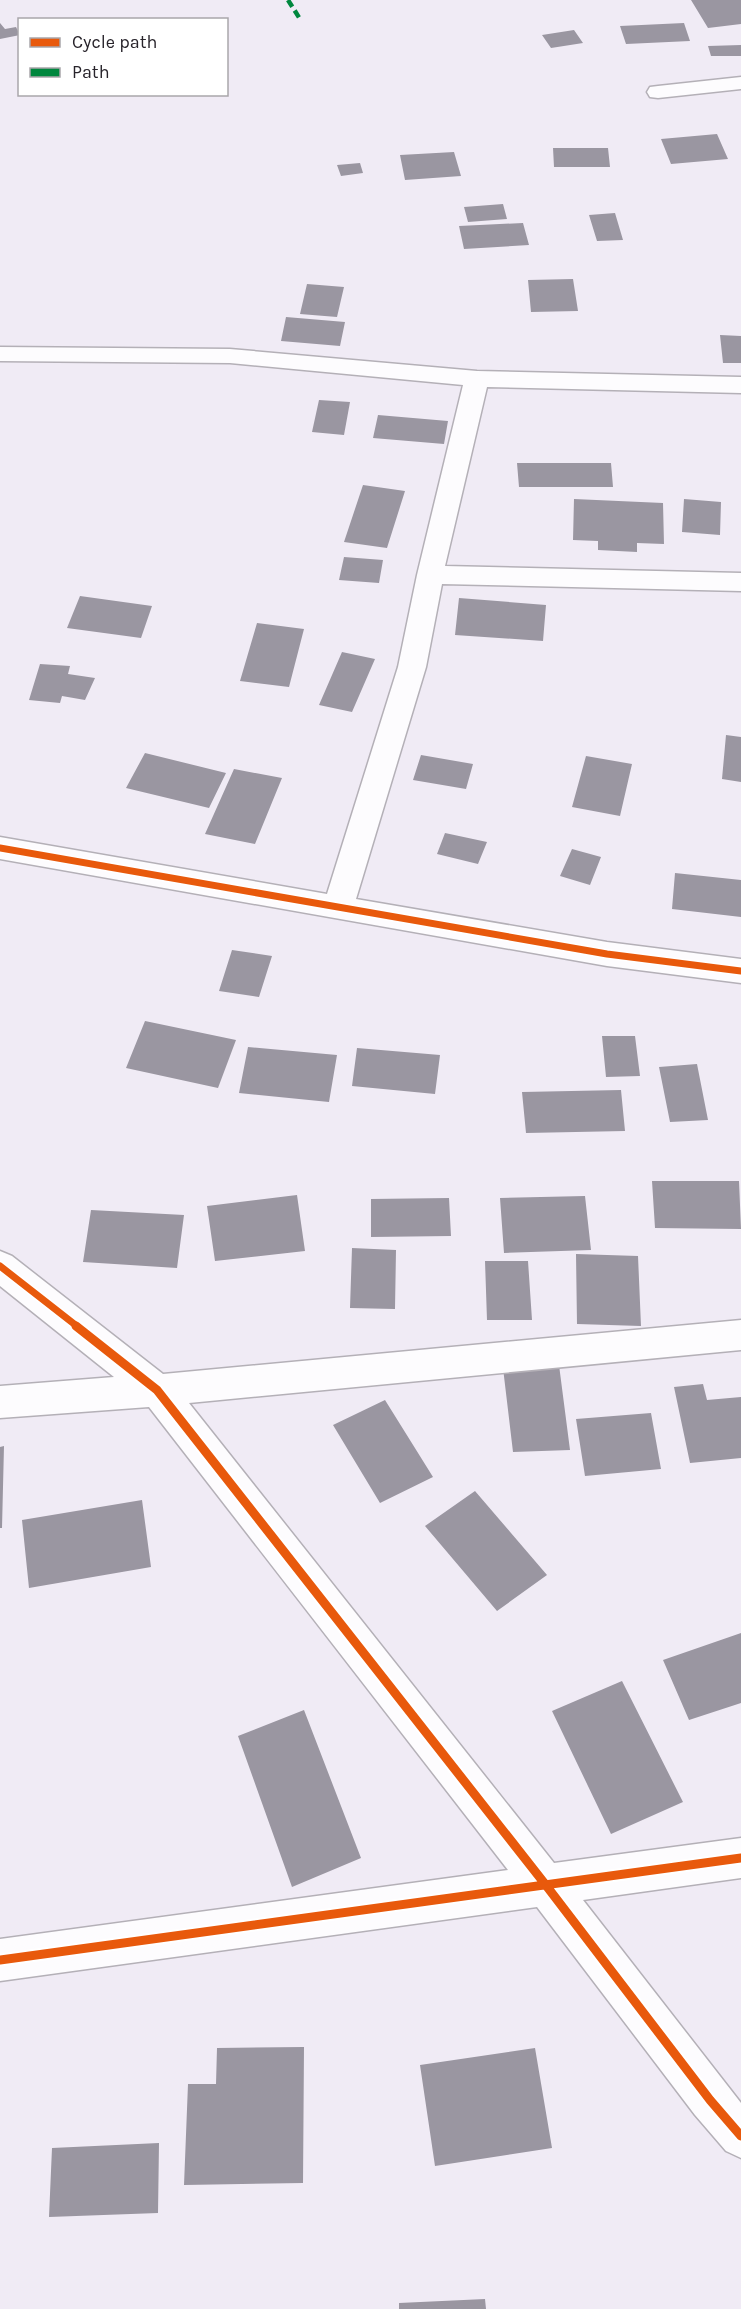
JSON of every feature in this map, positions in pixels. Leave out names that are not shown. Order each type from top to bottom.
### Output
[{"type":"street","points":[[658,92],[741,83]]},
{"type":"street","points":[[0,354],[230,356],[477,379],[741,385]]},
{"type":"street","points":[[338,907],[412,667],[430,575],[477,379]]},
{"type":"street","points":[[430,575],[741,582]]},
{"type":"street","points":[[0,848],[607,954],[741,971]]},
{"type":"street","points":[[0,1266],[157,1390],[545,1884],[710,2100],[741,2136]]},
{"type":"street","points":[[0,1402],[157,1390],[741,1335]]},
{"type":"street","points":[[0,1960],[741,1858]]},
{"type":"building","points":[[691,0],[741,0],[741,24],[708,28]]},
{"type":"building","points":[[0,23],[5,29],[16,27],[18,35],[0,39]]},
{"type":"building","points":[[684,23],[690,41],[626,44],[620,26]]},
{"type":"building","points":[[574,30],[583,43],[551,48],[542,35]]},
{"type":"building","points":[[741,45],[741,56],[711,56],[708,46]]},
{"type":"building","points":[[717,134],[728,159],[671,164],[661,139]]},
{"type":"building","points":[[553,148],[608,148],[610,167],[554,167]]},
{"type":"building","points":[[454,152],[461,176],[405,180],[400,155]]},
{"type":"building","points":[[360,163],[363,173],[341,176],[337,165]]},
{"type":"building","points":[[503,204],[507,219],[468,222],[464,207]]},
{"type":"building","points":[[615,213],[623,240],[597,241],[589,215]]},
{"type":"building","points":[[523,223],[529,245],[464,249],[459,226]]},
{"type":"building","points":[[573,279],[578,311],[531,312],[528,280]]},
{"type":"building","points":[[307,284],[344,287],[337,317],[300,314]]},
{"type":"building","points":[[286,317],[345,322],[340,346],[281,341]]},
{"type":"building","points":[[720,335],[741,336],[741,363],[723,363]]},
{"type":"building","points":[[319,400],[350,402],[344,435],[312,432]]},
{"type":"building","points":[[378,415],[448,421],[444,444],[373,438]]},
{"type":"building","points":[[517,463],[611,463],[613,487],[519,487]]},
{"type":"building","points":[[363,485],[405,491],[387,548],[344,542]]},
{"type":"building","points":[[574,499],[663,503],[664,544],[637,543],[637,552],[598,550],[598,541],[573,540]]},
{"type":"building","points":[[684,499],[721,502],[720,535],[682,532]]},
{"type":"building","points":[[344,557],[383,560],[379,583],[339,580]]},
{"type":"building","points":[[80,596],[152,606],[141,638],[67,628]]},
{"type":"building","points":[[459,598],[546,605],[543,641],[455,635]]},
{"type":"building","points":[[257,623],[304,629],[289,687],[240,681]]},
{"type":"building","points":[[342,652],[375,659],[352,712],[319,705]]},
{"type":"building","points":[[40,664],[70,666],[68,674],[95,678],[85,700],[62,696],[60,703],[29,700]]},
{"type":"building","points":[[726,735],[741,737],[741,782],[722,779]]},
{"type":"building","points":[[145,753],[226,773],[209,808],[126,788]]},
{"type":"building","points":[[421,755],[473,764],[466,789],[413,780]]},
{"type":"building","points":[[586,756],[632,764],[620,816],[572,807]]},
{"type":"building","points":[[234,769],[282,778],[255,844],[205,834]]},
{"type":"building","points":[[445,833],[487,842],[478,864],[437,854]]},
{"type":"building","points":[[572,849],[601,857],[590,885],[560,876]]},
{"type":"building","points":[[675,873],[741,880],[741,917],[672,909]]},
{"type":"building","points":[[232,950],[272,956],[259,997],[219,991]]},
{"type":"building","points":[[145,1021],[236,1040],[218,1088],[126,1068]]},
{"type":"building","points":[[602,1036],[635,1036],[640,1076],[606,1077]]},
{"type":"building","points":[[248,1047],[337,1055],[329,1102],[239,1093]]},
{"type":"building","points":[[357,1048],[440,1055],[435,1094],[352,1086]]},
{"type":"building","points":[[697,1064],[708,1120],[670,1122],[659,1067]]},
{"type":"building","points":[[621,1090],[625,1131],[526,1133],[522,1092]]},
{"type":"building","points":[[652,1181],[739,1181],[741,1229],[655,1228]]},
{"type":"building","points":[[297,1195],[305,1251],[215,1261],[207,1206]]},
{"type":"building","points":[[585,1196],[591,1250],[504,1253],[500,1198]]},
{"type":"building","points":[[449,1198],[451,1236],[371,1237],[371,1199]]},
{"type":"building","points":[[91,1210],[184,1215],[177,1268],[83,1262]]},
{"type":"building","points":[[352,1248],[396,1250],[395,1309],[350,1308]]},
{"type":"building","points":[[576,1254],[638,1256],[641,1326],[577,1324]]},
{"type":"building","points":[[485,1261],[528,1261],[532,1320],[487,1320]]},
{"type":"building","points":[[559,1365],[570,1450],[513,1452],[503,1368]]},
{"type":"building","points":[[703,1384],[707,1400],[741,1397],[741,1458],[690,1463],[674,1387]]},
{"type":"building","points":[[385,1400],[433,1477],[380,1503],[333,1425]]},
{"type":"building","points":[[651,1413],[661,1469],[585,1476],[576,1419]]},
{"type":"building","points":[[4,1446],[2,1528],[0,1528],[0,1447]]},
{"type":"building","points":[[475,1491],[547,1575],[497,1611],[425,1526]]},
{"type":"building","points":[[142,1500],[151,1567],[29,1588],[22,1520]]},
{"type":"building","points":[[741,1633],[741,1703],[689,1720],[663,1660]]},
{"type":"building","points":[[622,1681],[683,1802],[611,1834],[552,1711]]},
{"type":"building","points":[[304,1710],[361,1858],[292,1887],[238,1736]]},
{"type":"building","points":[[304,2047],[303,2183],[184,2185],[188,2084],[216,2084],[217,2048]]},
{"type":"building","points":[[535,2048],[552,2148],[435,2166],[420,2065]]},
{"type":"building","points":[[159,2143],[158,2213],[49,2217],[52,2148]]},
{"type":"building","points":[[485,2299],[486,2309],[399,2309],[399,2303]]},
{"type":"marked path","points":[[288,0],[300,19]]},
{"type":"cycle path","points":[[0,848],[607,954],[741,971]]},
{"type":"cycle path","points":[[0,1266],[157,1390],[545,1884],[710,2100],[741,2136]]},
{"type":"cycle path","points":[[0,1960],[741,1858]]}]
